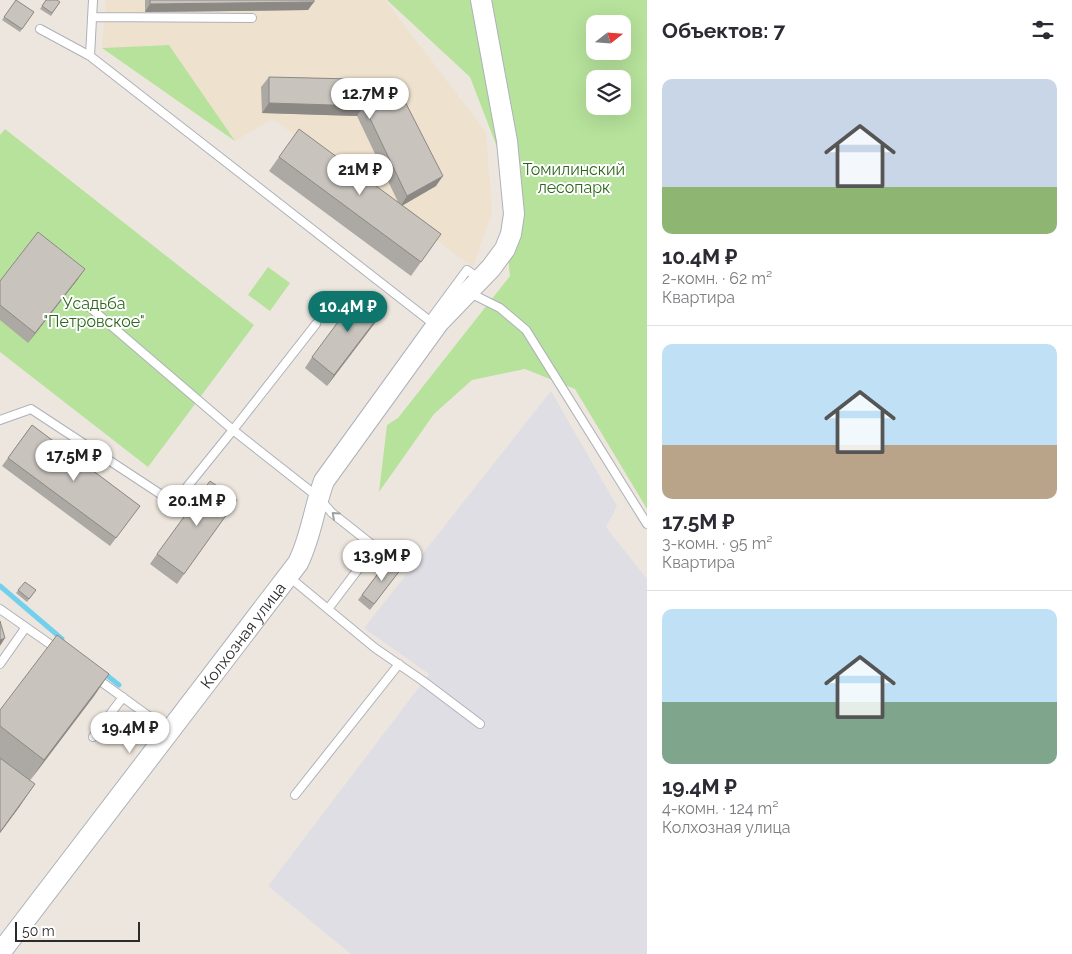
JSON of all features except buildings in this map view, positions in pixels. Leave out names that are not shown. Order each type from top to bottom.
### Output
[{"type":"street","name":"Колхозная улица","points":[[0,953],[298,563],[305,549],[324,481],[433,323],[471,277],[491,268],[505,249],[511,234],[514,214],[507,141],[481,0]]},
{"type":"lane","points":[[90,56],[93,0]]},
{"type":"lane","points":[[92,17],[252,18]]},
{"type":"lane","points":[[40,29],[90,56],[433,323]]},
{"type":"lane","points":[[471,277],[500,308],[526,330],[647,524]]},
{"type":"lane","points":[[86,304],[233,430],[318,497],[332,513],[375,547],[328,609]]},
{"type":"lane","points":[[0,420],[31,410],[174,503],[316,324]]},
{"type":"lane","points":[[288,576],[375,648],[480,724]]},
{"type":"lane","points":[[0,609],[66,656]]},
{"type":"lane","points":[[0,664],[26,627]]},
{"type":"lane","points":[[295,795],[399,664]]},
{"type":"lane","points":[[90,674],[170,731]]},
{"type":"lane","points":[[93,737],[123,697]]},
{"type":"shaded area","points":[[106,0],[385,0],[486,132],[492,212],[473,267],[273,119],[235,141],[169,45],[102,48]]},
{"type":"shaded area","points":[[551,391],[617,506],[606,527],[647,579],[647,954],[351,954],[268,886],[429,674],[364,628]]},
{"type":"green space","name":"Томилинский лесопарк","points":[[387,0],[647,0],[647,509],[575,389],[525,369],[472,380],[434,414],[379,492],[387,425],[398,418],[510,276],[497,147],[470,77]]},
{"type":"green space","points":[[169,45],[235,141],[102,48]]},
{"type":"green space","name":"Усадьба \"Петровское\"","points":[[5,129],[254,325],[148,467],[0,352],[0,135]]},
{"type":"green space","points":[[268,267],[290,283],[270,311],[248,295]]},
{"type":"waterway","points":[[0,586],[62,639]]},
{"type":"waterway","points":[[104,673],[119,685]]}]
